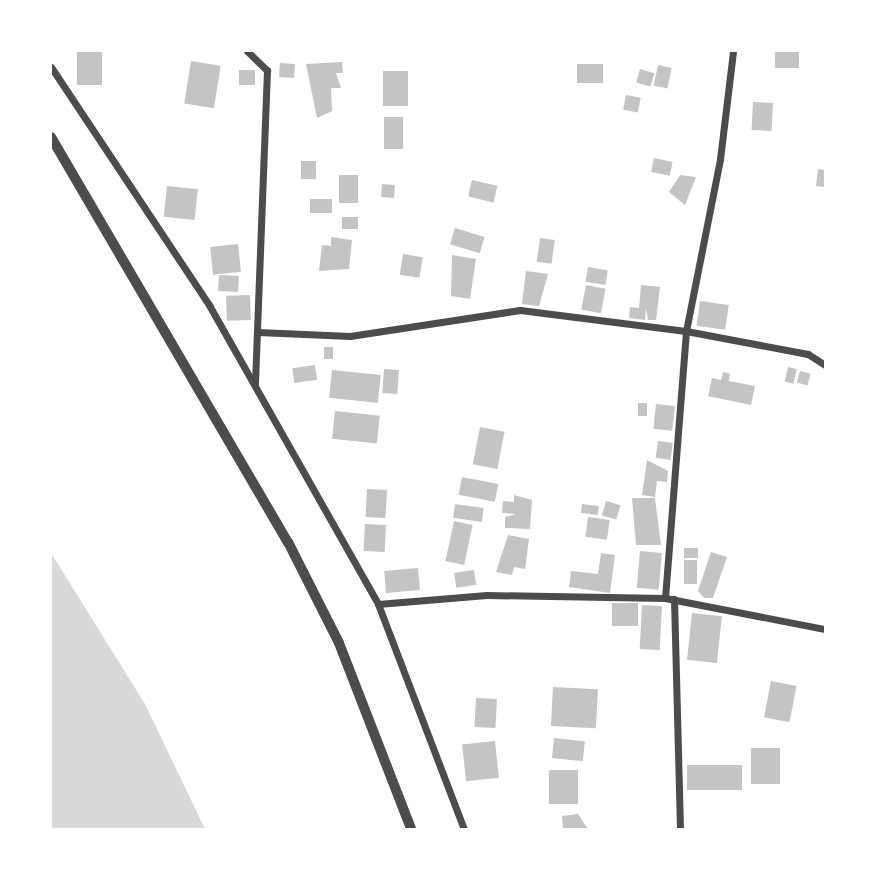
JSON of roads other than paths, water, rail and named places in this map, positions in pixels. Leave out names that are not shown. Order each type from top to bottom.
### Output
[{"type":"street","points":[[247,51],[267,70],[255,384]]},
{"type":"street","points":[[680,829],[670,598],[686,331],[720,159],[733,51]]},
{"type":"street","points":[[51,67],[255,384],[378,604],[464,829]]},
{"type":"street","points":[[51,137],[288,542],[339,643],[411,829]]},
{"type":"street","points":[[258,332],[349,336],[520,310],[686,331],[808,354],[825,365]]},
{"type":"street","points":[[378,604],[487,595],[670,598],[825,629]]}]
